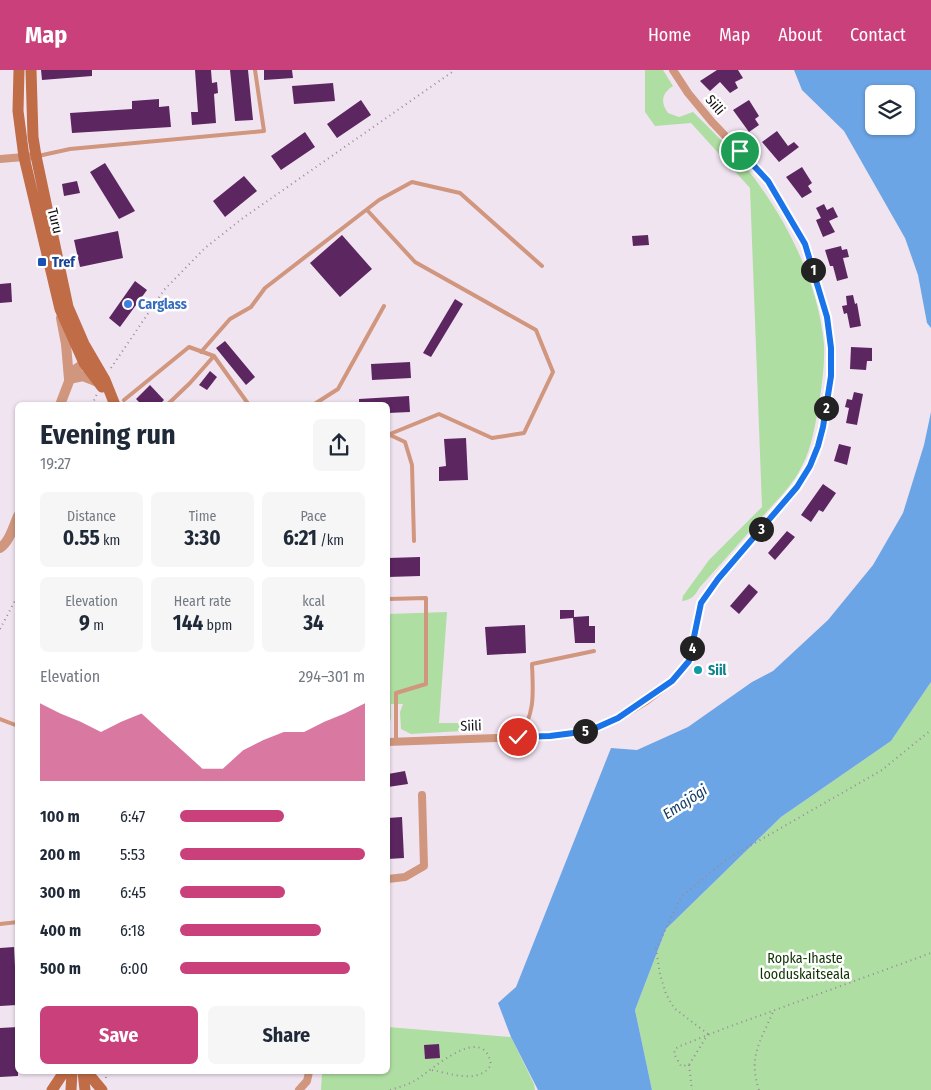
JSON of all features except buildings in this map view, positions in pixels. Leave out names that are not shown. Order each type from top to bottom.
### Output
[{"type":"main road","name":"Turu","points":[[19,70],[18,111],[24,157],[60,309],[88,361],[101,382],[116,400]]},
{"type":"main road","name":"Turu","points":[[31,70],[33,137],[36,156],[68,307],[88,361]]},
{"type":"main road","points":[[52,1090],[63,1074]]},
{"type":"main road","points":[[72,1074],[72,1090]]},
{"type":"main road","points":[[85,1074],[85,1090]]},
{"type":"main road","points":[[87,1074],[102,1090]]},
{"type":"street","name":"Siili","points":[[392,742],[550,736],[589,731],[618,718],[672,681],[689,661],[701,603],[718,579],[797,487],[810,466],[823,427],[831,376],[831,348],[827,317],[805,244],[768,181],[712,122],[688,93],[673,70]]},
{"type":"street","points":[[0,159],[36,156]]},
{"type":"street","points":[[60,309],[69,379]]},
{"type":"street","points":[[61,402],[73,371],[88,361]]},
{"type":"street","points":[[69,379],[83,376],[101,382]]},
{"type":"street","points":[[0,548],[7,540],[15,523]]},
{"type":"street","points":[[390,879],[405,877],[424,866],[422,795]]},
{"type":"street","points":[[302,1089],[308,1074]]},
{"type":"lane","points":[[36,156],[70,149],[264,131],[255,70]]},
{"type":"lane","points":[[201,352],[230,319],[251,307],[265,288],[379,200],[412,182],[460,193],[542,266]]},
{"type":"lane","points":[[367,210],[415,262],[536,330],[553,372],[524,434],[492,438],[439,414],[390,434]]},
{"type":"lane","points":[[318,402],[338,389],[384,306]]},
{"type":"lane","points":[[116,400],[189,347],[214,356],[247,402]]},
{"type":"lane","points":[[170,402],[214,356]]},
{"type":"lane","points":[[390,434],[405,442],[412,465],[414,541]]},
{"type":"lane","points":[[390,599],[426,598],[426,684],[396,693],[392,742]]},
{"type":"lane","points":[[518,737],[527,726],[532,710],[532,664],[594,651]]},
{"type":"lane","points":[[0,719],[15,725]]},
{"type":"lane","points":[[0,924],[15,922]]},
{"type":"path","points":[[93,402],[101,382],[164,290],[205,248],[242,218],[455,70]]},
{"type":"path","points":[[0,629],[15,601]]},
{"type":"path","points":[[708,1034],[674,1008],[666,994],[660,974],[656,949],[681,898],[727,859],[882,770],[931,730]]},
{"type":"path","points":[[689,1065],[681,1066],[676,1058],[676,1049],[708,1034],[931,953]]},
{"type":"path","points":[[759,1090],[754,1074],[753,1062],[773,1011]]},
{"type":"path","points":[[692,1090],[689,1065],[708,1034]]},
{"type":"path","points":[[390,1090],[406,1085],[432,1070],[436,1064],[456,1052],[471,1048],[477,1048],[488,1054],[492,1065],[489,1069],[470,1076],[456,1076],[432,1070]]},
{"type":"green space","points":[[645,70],[663,70],[673,86],[666,92],[663,98],[668,113],[679,117],[693,112],[726,145],[760,185],[786,227],[807,273],[821,320],[824,344],[819,404],[808,451],[798,473],[784,492],[695,595],[688,600],[682,601],[683,596],[709,560],[762,507],[750,188],[691,123],[655,126],[645,112]]},
{"type":"green space","points":[[447,612],[439,723],[466,723],[479,730],[411,734],[401,729],[400,712],[403,704],[391,704],[390,722],[390,614]]},
{"type":"green space","name":"Ropka-Ihaste looduskaitseala","points":[[931,682],[931,1090],[652,1090],[635,1010],[666,929],[781,817],[891,741]]},
{"type":"green space","points":[[390,1027],[511,1037],[534,1084],[535,1090],[321,1090],[322,1074],[390,1074]]},
{"type":"water","points":[[794,70],[931,70],[931,328],[927,323],[918,275],[905,238],[844,131],[802,90]]},
{"type":"water","name":"Emajõgi","points":[[931,412],[931,682],[891,741],[781,817],[666,929],[635,1010],[652,1090],[538,1090],[511,1037],[498,1003],[516,987],[611,748],[637,750],[688,727],[752,682],[773,671],[828,620],[873,565],[903,513],[924,445]]},
{"type":"place","name":"Tref","points":[[42,262]]},
{"type":"place","name":"Carglass","points":[[128,304]]},
{"type":"place","name":"Siil","points":[[698,670]]},
{"type":"route","points":[[518,737],[550,736],[589,731],[618,718],[646,701],[672,681],[689,661],[701,603],[718,579],[797,487],[810,466],[818,446],[831,376],[831,348],[827,317],[805,244],[768,181],[740,151]]}]
